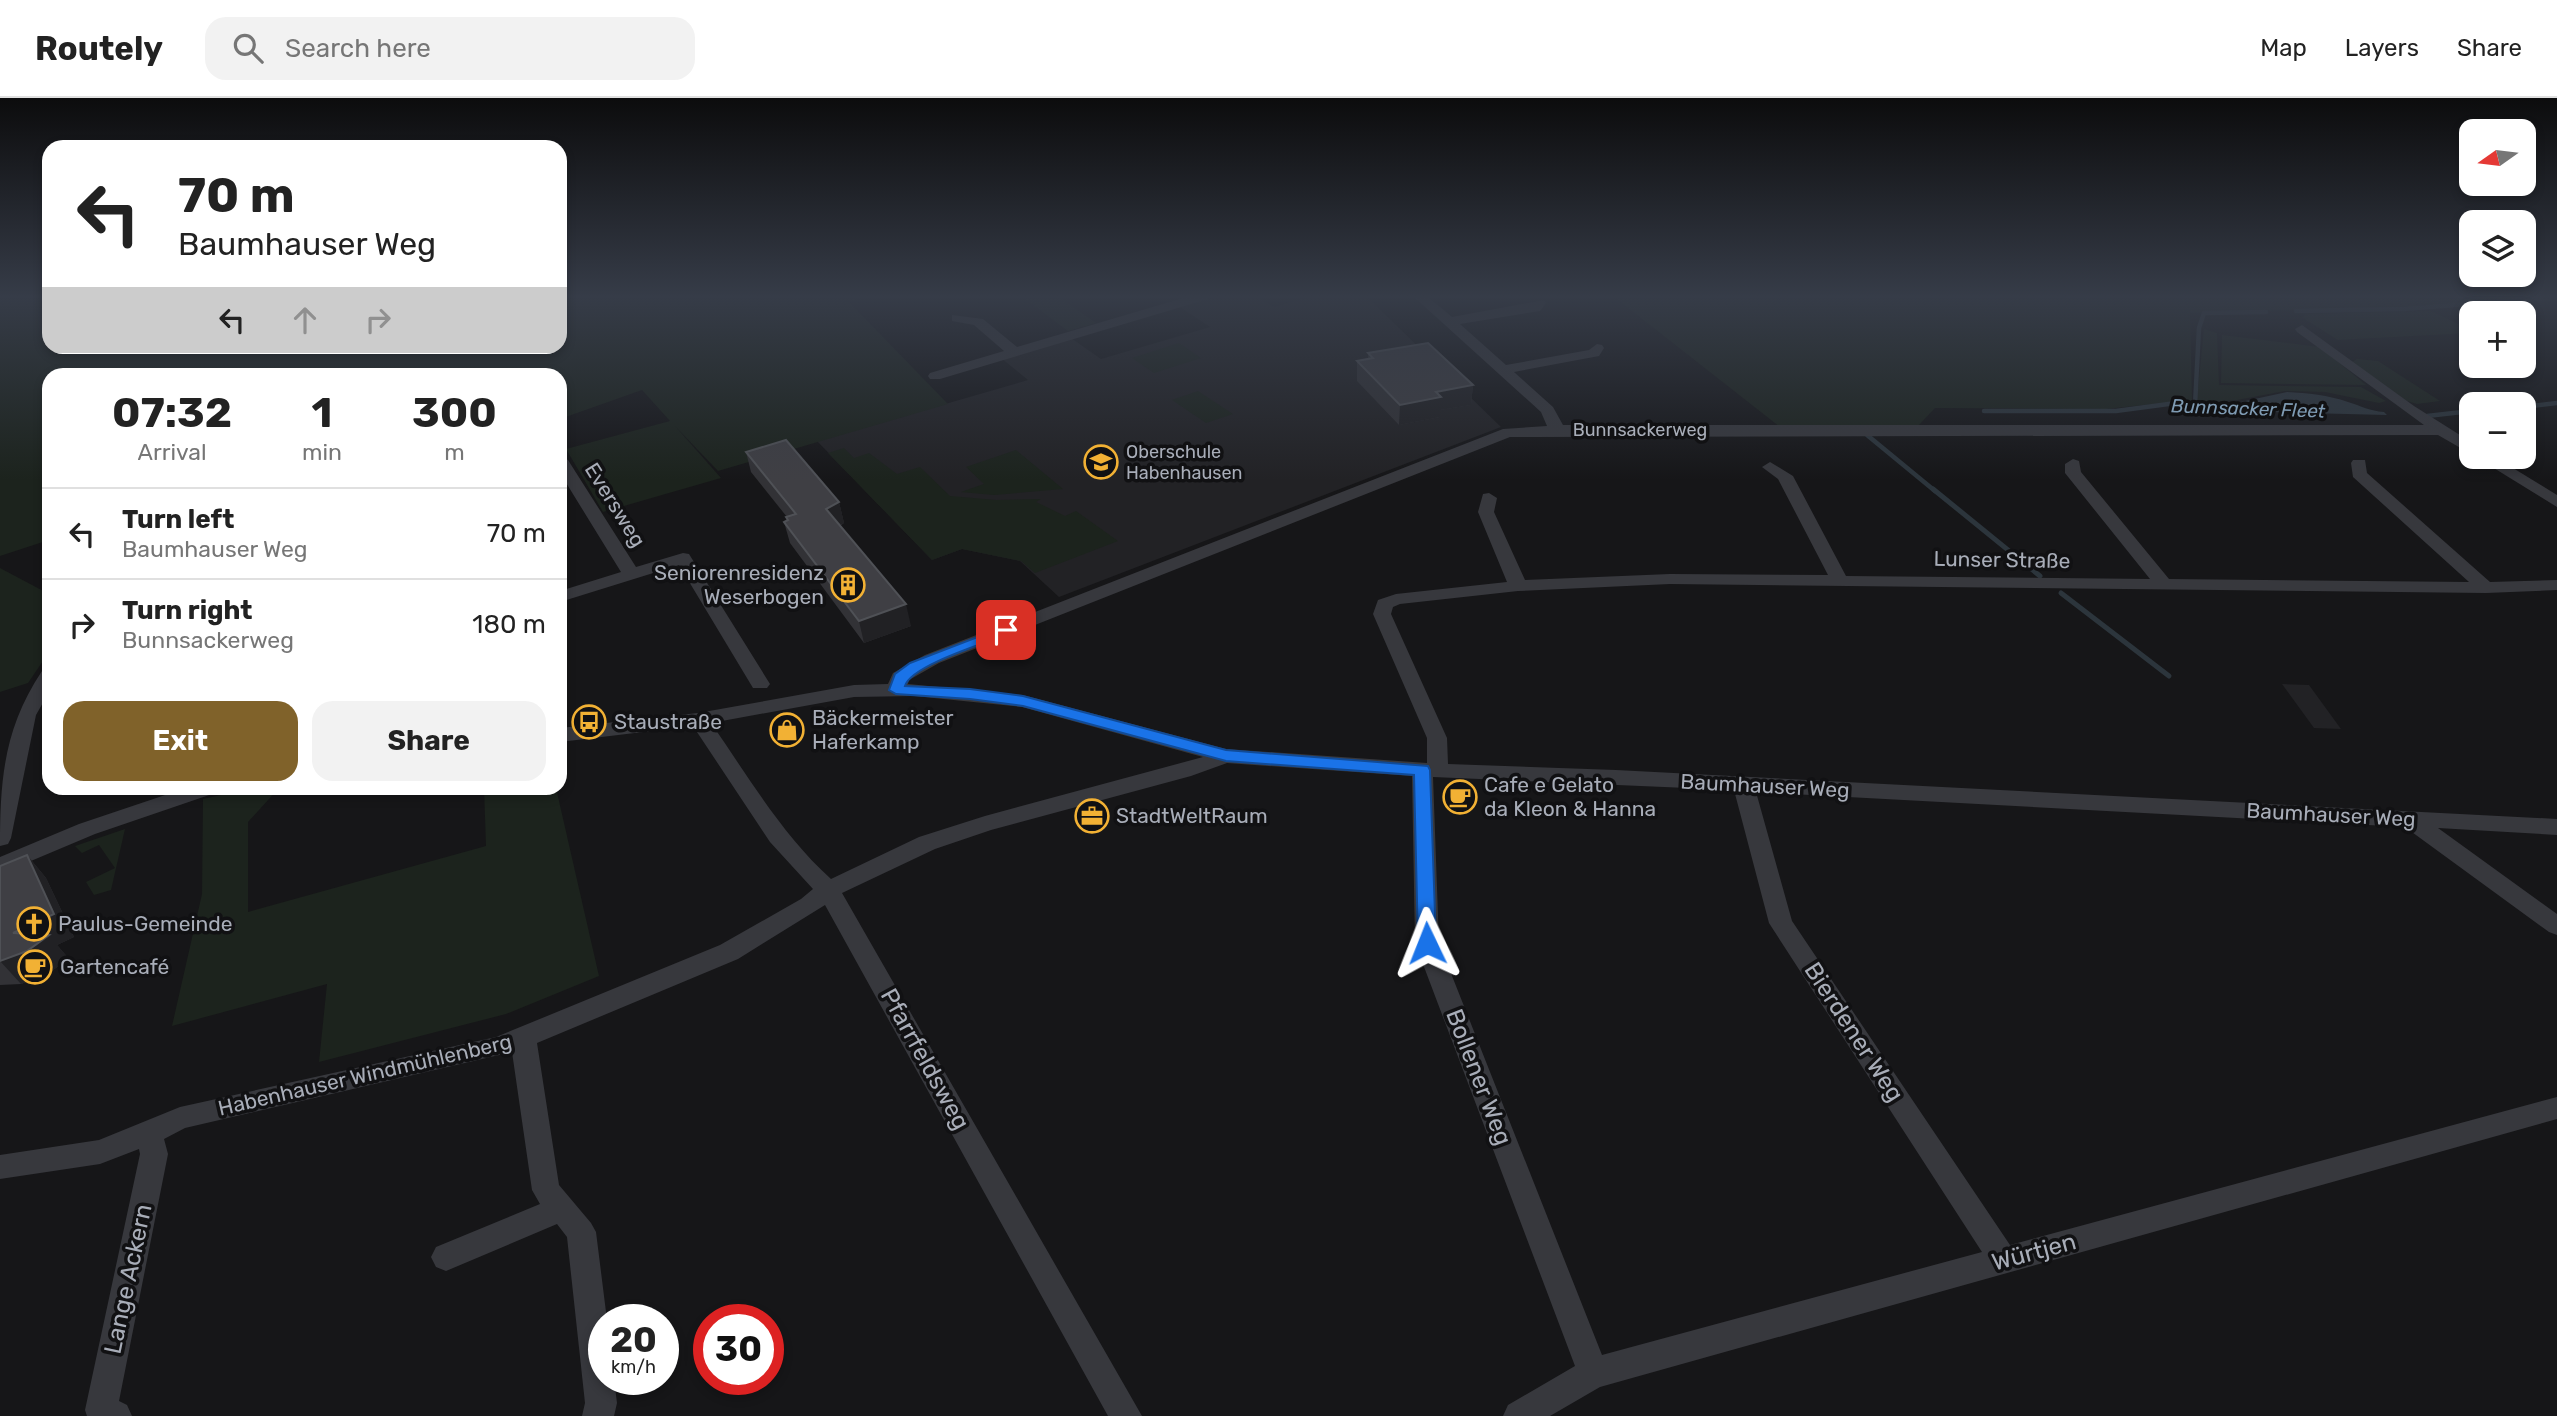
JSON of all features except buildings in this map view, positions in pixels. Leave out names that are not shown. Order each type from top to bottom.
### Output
[{"type":"street","points":[[935,376],[996,358]]},
{"type":"street","points":[[1489,358],[1548,410],[1557,430]]},
{"type":"street","points":[[1503,370],[1570,358]]},
{"type":"street","points":[[2341,358],[2459,441]]},
{"type":"street","name":"Bunnsackerweg","points":[[896,690],[900,677],[924,662],[1356,494],[1498,435],[1521,430],[2441,430]]},
{"type":"street","points":[[2359,463],[2359,474],[2486,588]]},
{"type":"street","points":[[2073,464],[2073,473],[2164,585]]},
{"type":"street","points":[[1770,467],[1785,476],[1840,581]]},
{"type":"street","points":[[2503,469],[2557,502]]},
{"type":"street","name":"Eversweg","points":[[567,471],[631,575]]},
{"type":"street","points":[[1489,498],[1486,512],[1517,586]]},
{"type":"street","name":"Eversweg","points":[[567,595],[683,558],[760,684]]},
{"type":"street","name":"Lunser Straße","points":[[1430,770],[1437,738],[1382,614],[1385,604],[1396,598],[1517,586],[1670,579],[2486,588],[2557,585]]},
{"type":"street","points":[[0,838],[26,715],[42,687]]},
{"type":"street","name":"Baumhauser Weg","points":[[567,734],[698,719],[854,691],[896,690],[970,694],[1023,701],[1226,756],[1430,770],[2557,827]]},
{"type":"street","name":"Pfarrfeldsweg","points":[[698,719],[778,836],[806,870],[828,890],[1126,1416]]},
{"type":"street","name":"Habenhauser Windmühlenberg","points":[[0,1167],[100,1152],[180,1118],[496,1047],[523,1038],[729,952],[810,905],[828,890],[927,843],[974,827],[1183,771],[1226,756]]},
{"type":"street","name":"Bollener Weg","points":[[1430,770],[1427,943],[1593,1373]]},
{"type":"street","name":"Bierdener Weg","points":[[1744,786],[1781,923],[2004,1261]]},
{"type":"street","points":[[0,866],[87,829],[187,795]]},
{"type":"street","points":[[2410,819],[2557,926]]},
{"type":"street","points":[[523,1038],[545,1190],[580,1231],[601,1403],[598,1416]]},
{"type":"street","name":"Würtjen","points":[[1519,1416],[1593,1373],[2557,1108]]},
{"type":"street","name":"Lange Ackern","points":[[116,1416],[101,1410],[154,1154],[149,1133]]},
{"type":"street","points":[[446,1257],[543,1218],[559,1206]]},
{"type":"shaded area","points":[[0,358],[903,358],[948,404],[718,471],[675,426],[721,478],[603,512],[567,449],[670,421],[642,390],[567,417],[567,368],[42,368],[42,542],[0,556]]},
{"type":"shaded area","name":"Oberschule Habenhausen","points":[[1001,358],[1429,358],[1501,427],[1059,597],[1020,561],[962,549],[932,560],[817,441],[1028,380]]},
{"type":"shaded area","points":[[1132,358],[1200,358],[1201,358],[1154,373]]},
{"type":"shaded area","points":[[1691,358],[2191,358],[2192,400],[2106,409],[1935,408],[1917,427],[1780,427]]},
{"type":"shaded area","points":[[2201,358],[2218,358],[2219,385],[2361,387],[2386,401],[2379,403],[2325,392],[2285,391],[2237,400],[2199,403],[2197,398]]},
{"type":"shaded area","points":[[2222,358],[2333,358],[2366,385],[2221,383]]},
{"type":"shaded area","points":[[2357,359],[2378,361],[2440,401],[2417,404],[2407,401],[2352,362]]},
{"type":"shaded area","points":[[1198,391],[1233,414],[1206,423],[1172,400]]},
{"type":"shaded area","points":[[844,448],[854,458],[869,453],[897,474],[920,467],[950,496],[996,500],[1041,499],[1036,502],[1065,516],[1076,511],[1118,541],[1035,573],[1021,561],[962,549],[932,560],[828,453]]},
{"type":"shaded area","points":[[1016,450],[1063,489],[994,495],[961,492],[984,484],[966,467]]},
{"type":"shaded area","points":[[0,568],[42,590],[42,662],[28,683],[0,692]]},
{"type":"shaded area","points":[[2282,684],[2309,685],[2341,729],[2314,728]]},
{"type":"shaded area","points":[[221,795],[273,795],[248,822],[248,912],[486,846],[484,795],[558,795],[599,976],[506,1014],[319,1062],[327,984],[172,1026],[202,894],[203,799]]},
{"type":"shaded area","points":[[125,829],[111,890],[94,895],[86,882],[115,868],[99,845],[82,853],[75,846]]},
{"type":"water","points":[[2287,392],[2333,398],[2387,415],[2229,411],[2217,409],[2212,404],[2236,403]]},
{"type":"waterway","points":[[2195,405],[2197,358]]},
{"type":"waterway","name":"Bunnsacker Fleet","points":[[1984,411],[2116,411],[2176,403],[2195,405]]},
{"type":"waterway","name":"Bunnsacker Fleet","points":[[2536,406],[2557,403]]},
{"type":"waterway","name":"Bunnsacker Fleet","points":[[2195,405],[2223,407]]},
{"type":"waterway","name":"Bunnsacker Fleet","points":[[2427,416],[2459,412]]},
{"type":"waterway","points":[[1867,435],[1935,491]]},
{"type":"waterway","points":[[1933,489],[2040,576]]},
{"type":"waterway","points":[[2061,593],[2169,676]]},
{"type":"place","name":"Oberschule Habenhausen","points":[[1101,462]]},
{"type":"place","name":"Seniorenresidenz Weserbogen","points":[[848,585]]},
{"type":"place","name":"Staustraße","points":[[589,722]]},
{"type":"place","name":"Bäckermeister Haferkamp","points":[[787,730]]},
{"type":"place","name":"Cafe e Gelato da Kleon & Hanna","points":[[1460,797]]},
{"type":"place","name":"StadtWeltRaum","points":[[1092,816]]},
{"type":"place","name":"Paulus-Gemeinde","points":[[34,924]]},
{"type":"place","name":"Gartencafé","points":[[35,967]]},
{"type":"route","points":[[1006,630],[915,666],[900,677],[896,690],[970,694],[1023,701],[1226,756],[1422,770],[1427,943]]}]
